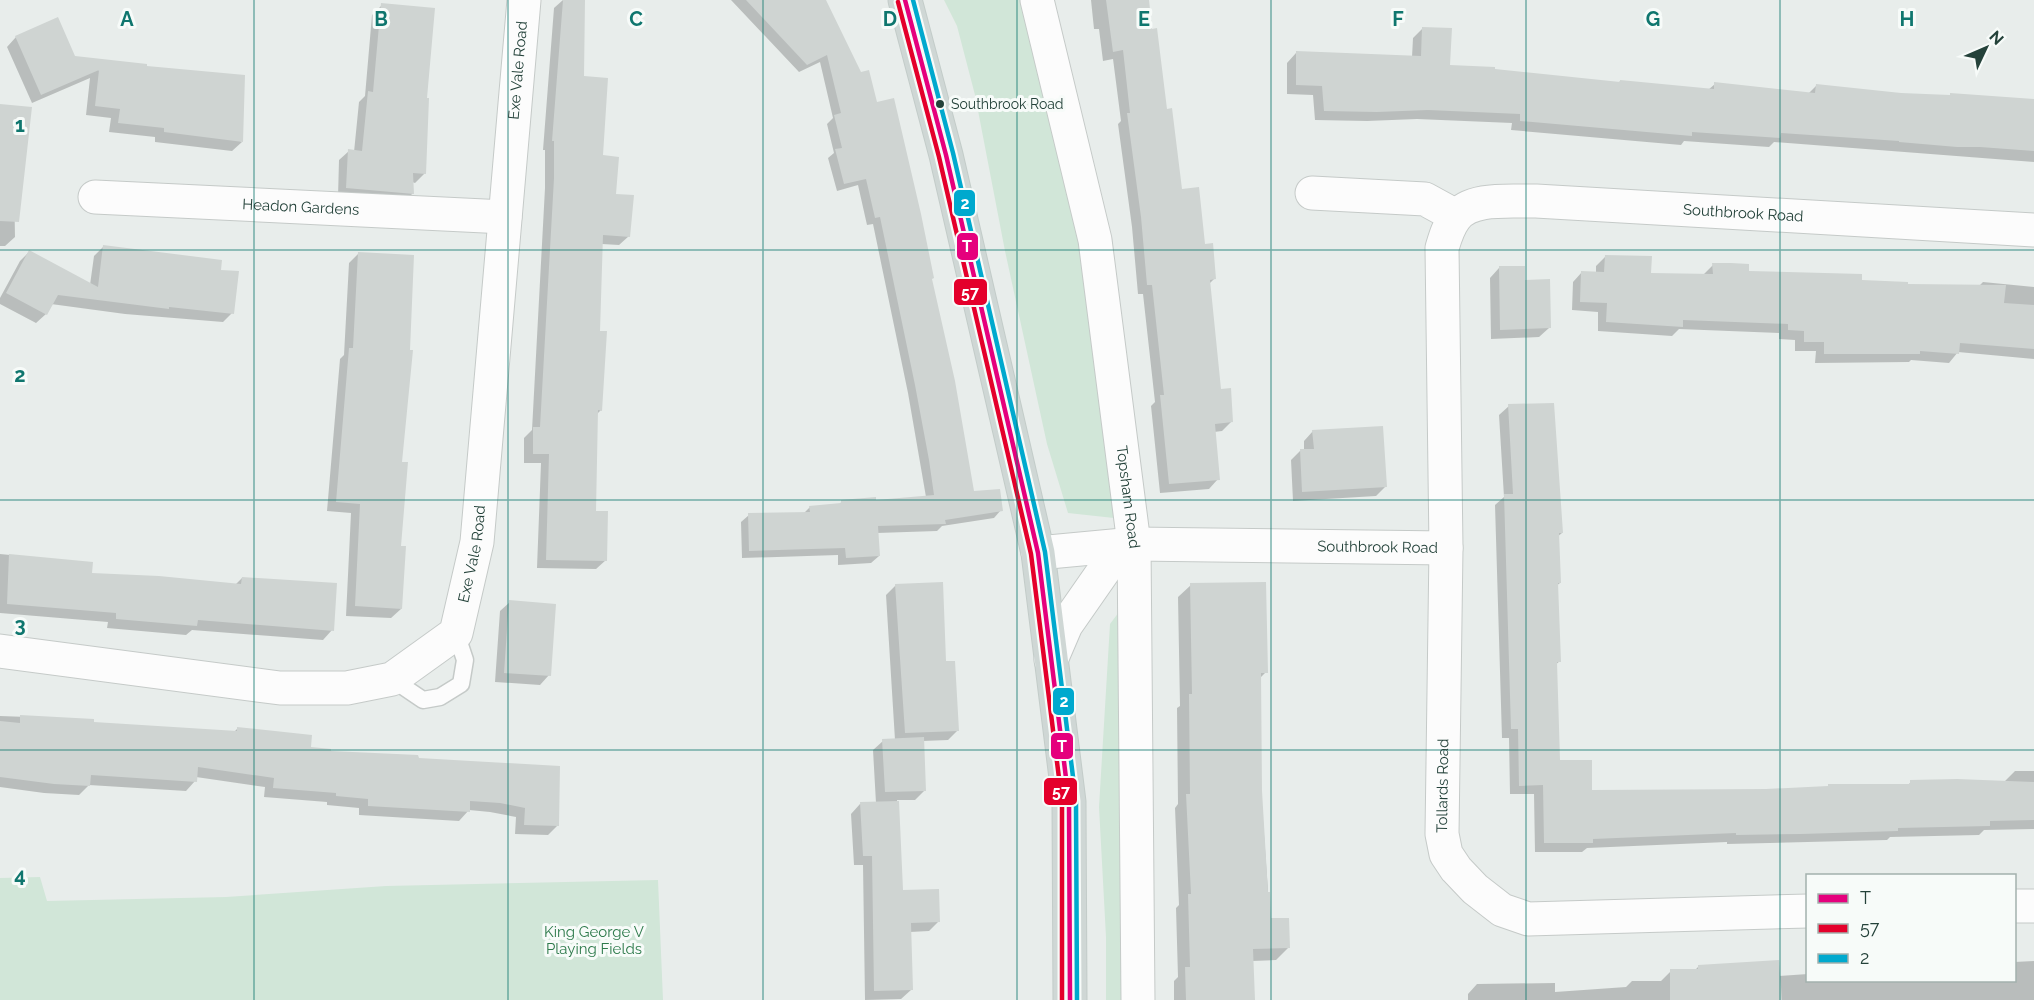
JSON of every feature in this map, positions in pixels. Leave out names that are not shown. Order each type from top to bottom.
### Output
[{"type":"main road","points":[[905,0],[946,155],[1038,553],[1069,802],[1070,1000]]},
{"type":"street","name":"Exe Vale Road","points":[[456,633],[477,542],[524,0]]},
{"type":"street","name":"Topsham Road","points":[[1037,0],[1095,240],[1128,545],[1138,1000]]},
{"type":"street","points":[[1312,193],[1425,199],[1456,216]]},
{"type":"street","name":"Headon Gardens","points":[[95,196],[505,217]]},
{"type":"street","name":"Southbrook Road","points":[[1038,553],[1128,545],[1446,548],[1442,248],[1456,216],[1469,206],[1485,203],[1536,201],[2034,230]]},
{"type":"street","points":[[1051,660],[1066,625],[1128,545]]},
{"type":"street","name":"Tollards Road","points":[[1446,548],[1442,834],[1446,854],[1456,869],[1475,889],[1502,910],[1528,918],[1806,911]]},
{"type":"street","points":[[0,651],[280,688],[347,688],[392,679],[456,633]]},
{"type":"street","points":[[2016,906],[2034,906]]},
{"type":"lane","points":[[392,679],[423,700],[440,697],[461,684],[465,660],[456,633]]},
{"type":"green space","points":[[944,0],[1025,0],[1092,264],[1131,514],[1114,518],[1068,513],[1047,444],[1005,251],[975,95],[957,26]]},
{"type":"green space","points":[[1125,604],[1122,1000],[1106,1000],[1106,937],[1099,807],[1110,624]]},
{"type":"green space","name":"King George V Playing Fields","points":[[40,877],[47,901],[226,897],[386,886],[658,880],[663,1000],[0,1000],[0,878]]},
{"type":"building","points":[[563,0],[585,0],[584,76],[608,78],[603,155],[619,157],[616,194],[634,195],[630,237],[603,235],[600,331],[607,331],[602,411],[598,410],[596,511],[608,511],[607,561],[546,560],[549,454],[533,454],[533,427],[540,427],[554,178],[554,141],[552,141]]},
{"type":"building","points":[[746,0],[826,0],[861,72],[869,70],[877,102],[894,98],[921,214],[934,278],[932,279],[955,381],[974,491],[1000,489],[1003,511],[945,520],[946,524],[878,526],[880,556],[846,558],[845,548],[749,551],[748,513],[810,512],[809,506],[841,503],[841,500],[876,497],[876,500],[934,495],[915,385],[880,217],[875,218],[866,179],[844,184],[835,149],[842,148],[834,115],[841,113],[827,55],[807,65]]},
{"type":"building","points":[[1106,0],[1149,0],[1152,29],[1157,28],[1167,109],[1172,108],[1182,189],[1199,187],[1205,244],[1213,243],[1216,279],[1210,280],[1221,389],[1231,388],[1233,422],[1215,424],[1220,480],[1169,484],[1160,395],[1164,395],[1152,285],[1147,285],[1141,217],[1127,113],[1130,113],[1123,50],[1113,52]]},
{"type":"building","points":[[381,3],[435,8],[427,98],[429,98],[426,174],[413,173],[414,194],[346,188],[348,149],[362,151],[368,91],[373,92]]},
{"type":"building","points":[[58,17],[75,56],[147,64],[147,66],[245,75],[243,142],[164,132],[164,128],[118,123],[120,109],[95,106],[99,70],[41,95],[15,36]]},
{"type":"building","points":[[1422,27],[1452,28],[1450,65],[1495,67],[1495,69],[1620,82],[1620,80],[1714,89],[1714,82],[1815,93],[1816,84],[1901,93],[1950,95],[1950,93],[2034,99],[2034,151],[1781,133],[1780,138],[1692,132],[1692,136],[1520,121],[1520,114],[1428,110],[1324,111],[1322,86],[1296,85],[1296,51],[1421,56]]},
{"type":"building","points":[[0,104],[32,107],[19,222],[0,221]]},
{"type":"building","points":[[103,245],[222,260],[221,270],[239,271],[234,314],[169,307],[169,309],[58,295],[47,315],[6,293],[29,250],[98,287]]},
{"type":"building","points":[[358,252],[414,255],[410,350],[413,350],[402,462],[408,462],[401,546],[406,546],[402,609],[355,606],[360,504],[336,502],[349,348],[353,348]]},
{"type":"building","points":[[1605,255],[1652,256],[1651,273],[1713,274],[1712,263],[1731,263],[1749,264],[1749,271],[1862,274],[1862,280],[1908,282],[1908,284],[2006,285],[2004,303],[2034,305],[2034,349],[1960,343],[1959,354],[1920,351],[1920,354],[1824,354],[1824,342],[1804,342],[1804,331],[1788,330],[1788,324],[1683,320],[1683,327],[1606,322],[1607,303],[1580,302],[1581,271],[1604,272]]},
{"type":"building","points":[[1499,266],[1525,266],[1525,280],[1550,279],[1551,328],[1500,330]]},
{"type":"building","points":[[1554,403],[1563,533],[1559,533],[1561,583],[1558,583],[1561,662],[1557,662],[1560,760],[1592,760],[1592,790],[1766,789],[1828,786],[1828,784],[1910,784],[1910,780],[1957,779],[2034,782],[2034,820],[1990,821],[1990,826],[1898,828],[1898,831],[1736,835],[1736,833],[1593,839],[1593,843],[1544,843],[1543,785],[1519,786],[1518,729],[1511,729],[1504,494],[1513,494],[1508,404]]},
{"type":"building","points":[[1383,426],[1387,487],[1302,492],[1300,449],[1314,449],[1312,430]]},
{"type":"building","points":[[9,554],[93,562],[92,573],[159,576],[241,584],[242,577],[337,583],[334,631],[198,620],[197,626],[116,619],[116,613],[7,604]]},
{"type":"building","points":[[943,582],[946,661],[955,661],[959,731],[905,733],[895,584]]},
{"type":"building","points":[[1266,582],[1268,673],[1261,673],[1262,791],[1268,892],[1270,892],[1271,918],[1289,918],[1290,948],[1253,949],[1255,1000],[1186,1000],[1185,967],[1190,967],[1188,894],[1191,894],[1186,794],[1190,794],[1189,694],[1192,694],[1190,583]]},
{"type":"building","points":[[509,600],[556,604],[551,676],[504,673]]},
{"type":"building","points":[[20,715],[237,731],[237,727],[312,735],[311,747],[331,749],[331,751],[560,766],[559,826],[524,825],[525,808],[500,803],[470,801],[470,812],[368,806],[368,799],[336,796],[336,793],[273,788],[274,778],[198,767],[197,782],[91,775],[90,786],[0,777],[0,721],[20,723]]},
{"type":"building","points":[[924,737],[926,791],[885,792],[882,739]]},
{"type":"building","points":[[899,801],[903,890],[939,889],[940,922],[911,923],[913,990],[874,991],[872,856],[863,856],[860,802]]},
{"type":"building","points":[[1779,960],[1782,1000],[1670,1000],[1670,969],[1698,969],[1698,965]]},
{"type":"transit line","name":"T","points":[[905,0],[946,155],[1038,553],[1069,802],[1070,1000]]},
{"type":"transit line","name":"2","points":[[913,0],[953,153],[1045,552],[1076,801],[1077,1000]]},
{"type":"transit line","name":"57","points":[[898,2],[939,157],[1031,554],[1062,802],[1062,1000]]},
{"type":"place","name":"Southbrook Road","points":[[940,104]]}]
